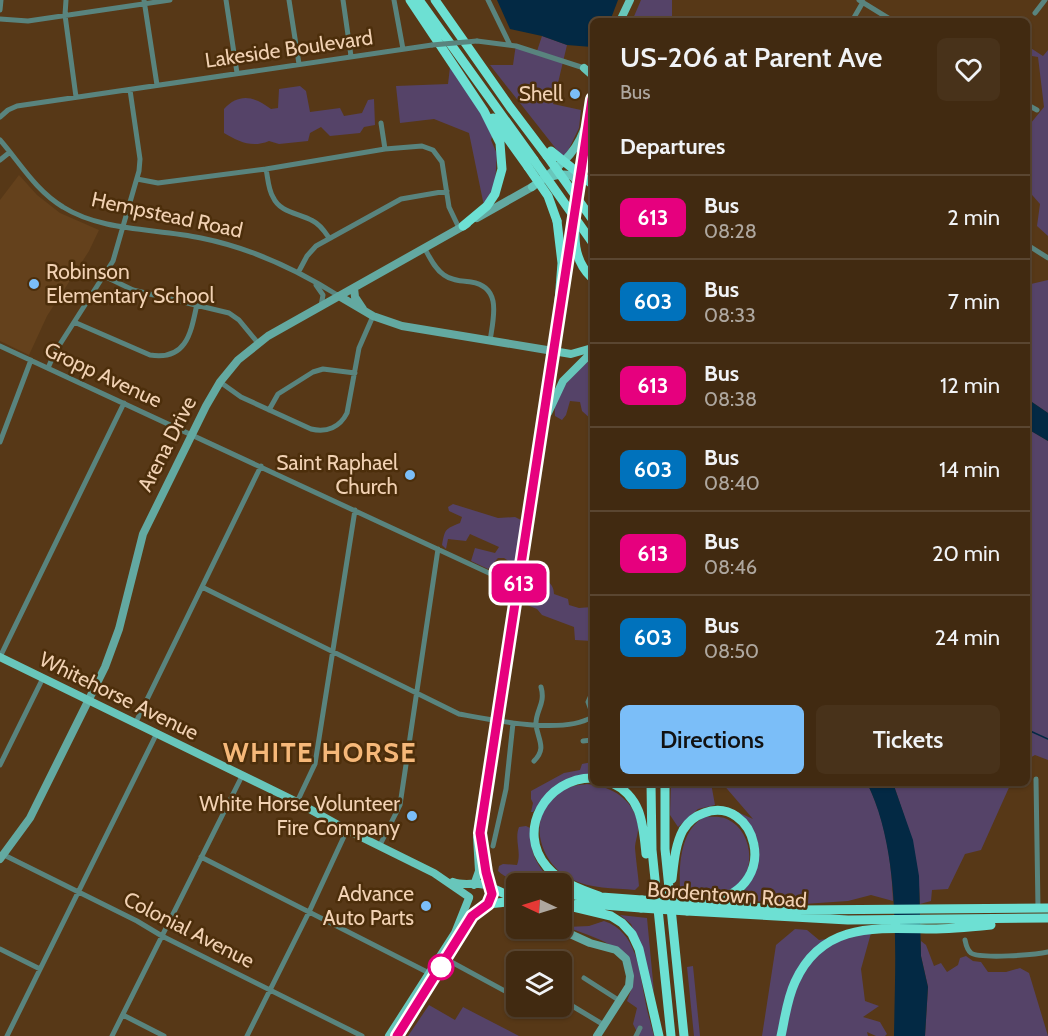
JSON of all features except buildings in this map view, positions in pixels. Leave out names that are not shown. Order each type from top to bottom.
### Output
[{"type":"highway","points":[[410,0],[465,81],[498,136],[503,161],[501,178],[488,206],[461,227]]},
{"type":"highway","points":[[419,0],[531,164],[548,196],[557,221],[562,263],[557,327]]},
{"type":"highway","points":[[435,0],[510,107],[549,154],[590,216]]},
{"type":"highway","points":[[465,81],[590,239]]},
{"type":"highway","points":[[549,154],[590,183]]},
{"type":"highway","points":[[576,210],[574,239],[576,254],[590,276]]},
{"type":"highway","points":[[590,778],[569,782],[551,794],[538,812],[535,835],[540,856],[554,874],[569,884],[599,896]]},
{"type":"highway","points":[[616,786],[631,796],[641,816],[671,1036]]},
{"type":"highway","points":[[651,786],[651,842],[669,1022]]},
{"type":"highway","points":[[664,786],[664,826],[669,896],[684,1036]]},
{"type":"highway","points":[[669,896],[677,846],[686,825],[702,813],[714,810],[726,812],[741,821],[749,832],[755,850],[754,864],[745,883],[735,892],[720,900],[702,904]]},
{"type":"highway","points":[[490,887],[506,894]]},
{"type":"highway","name":"Bordentown Road","points":[[572,895],[599,896],[641,904]]},
{"type":"highway","points":[[486,905],[506,902]]},
{"type":"highway","name":"Bordentown Road","points":[[572,903],[641,904],[890,924]]},
{"type":"highway","name":"Bordentown Road","points":[[686,907],[702,904],[797,910],[891,910],[936,920]]},
{"type":"highway","points":[[572,906],[611,916],[622,923],[632,934],[639,949],[659,1036]]},
{"type":"highway","points":[[781,1036],[792,989],[800,972],[826,944],[843,935],[890,924],[1042,915],[1048,908]]},
{"type":"highway","points":[[936,920],[1042,915]]},
{"type":"main road","points":[[621,18],[630,0]]},
{"type":"main road","points":[[532,187],[561,165],[574,151],[584,132],[590,108]]},
{"type":"main road","points":[[389,1036],[472,916],[492,898],[480,833],[590,115]]},
{"type":"main road","points":[[584,159],[590,145]]},
{"type":"main road","points":[[532,187],[549,177],[568,174],[577,181],[578,196]]},
{"type":"main road","name":"Arena Drive","points":[[1,856],[30,819],[105,667],[119,629],[143,534],[220,382],[238,360],[258,343],[532,187]]},
{"type":"main road","points":[[354,288],[356,297],[369,314]]},
{"type":"main road","name":"Hempstead Road","points":[[339,296],[369,314],[415,329],[553,351]]},
{"type":"main road","points":[[553,351],[571,354],[590,350]]},
{"type":"main road","points":[[543,433],[558,389],[568,374],[590,352]]},
{"type":"main road","name":"Whitehorse Avenue","points":[[0,657],[297,802],[447,880],[474,885]]},
{"type":"main road","points":[[443,958],[479,871],[477,837],[480,833]]},
{"type":"main road","name":"Whitehorse Avenue","points":[[447,880],[448,884],[460,889],[469,897]]},
{"type":"main road","points":[[474,885],[484,883],[490,887]]},
{"type":"main road","points":[[469,897],[475,906],[486,905]]},
{"type":"main road","points":[[572,935],[590,943],[616,950],[623,955],[630,976],[620,1001],[597,1036]]},
{"type":"main road","points":[[397,1036],[432,974]]},
{"type":"street","points":[[0,10],[1,0]]},
{"type":"street","points":[[66,0],[65,15],[76,97]]},
{"type":"street","points":[[0,19],[21,21],[170,0]]},
{"type":"street","points":[[226,0],[237,73]]},
{"type":"street","points":[[289,0],[299,64]]},
{"type":"street","points":[[343,0],[351,56]]},
{"type":"street","points":[[394,0],[403,49]]},
{"type":"street","points":[[488,0],[510,45]]},
{"type":"street","points":[[1035,13],[1045,0]]},
{"type":"street","points":[[853,18],[861,1],[888,18]]},
{"type":"street","points":[[144,2],[157,85]]},
{"type":"street","name":"Lakeside Boulevard","points":[[0,117],[17,106],[351,56],[477,41],[510,45],[588,67]]},
{"type":"street","points":[[48,368],[113,261],[137,179],[140,159],[130,90]]},
{"type":"street","points":[[1030,106],[1037,110]]},
{"type":"street","points":[[381,123],[385,149]]},
{"type":"street","name":"Hempstead Road","points":[[0,140],[37,186],[62,207],[91,219],[221,242],[299,271],[339,296]]},
{"type":"street","points":[[137,179],[158,183],[416,146],[433,150],[442,162],[449,207],[461,227]]},
{"type":"street","points":[[0,160],[10,152]]},
{"type":"street","points":[[266,169],[271,192],[276,202],[284,209],[314,221],[330,238]]},
{"type":"street","points":[[299,271],[311,251],[401,199],[447,191]]},
{"type":"street","points":[[1030,247],[1048,258]]},
{"type":"street","points":[[425,249],[443,275],[452,279],[477,283],[490,292],[495,308],[490,341]]},
{"type":"street","points":[[104,276],[133,290],[224,310],[234,316],[258,343]]},
{"type":"street","points":[[311,279],[322,291],[321,306]]},
{"type":"street","points":[[74,322],[150,355],[162,356],[179,349],[188,340],[197,304]]},
{"type":"street","points":[[220,382],[241,397],[311,429],[322,431],[333,428],[342,422],[347,413],[359,348],[369,314]]},
{"type":"street","name":"Gropp Avenue","points":[[0,346],[519,587]]},
{"type":"street","points":[[0,442],[31,360]]},
{"type":"street","points":[[268,410],[278,394],[313,372],[323,369],[355,373]]},
{"type":"street","points":[[0,657],[124,403]]},
{"type":"street","points":[[135,724],[261,466]]},
{"type":"street","points":[[297,802],[315,764],[355,510]]},
{"type":"street","points":[[380,845],[400,805],[438,549]]},
{"type":"street","points":[[202,587],[459,714],[498,722],[536,724],[574,724],[590,716]]},
{"type":"street","points":[[0,765],[43,678]]},
{"type":"street","points":[[534,761],[542,745],[536,724],[543,702],[541,687]]},
{"type":"street","points":[[493,846],[506,789],[513,723]]},
{"type":"street","points":[[7,1036],[156,735]]},
{"type":"street","points":[[583,741],[590,740]]},
{"type":"street","points":[[112,1036],[242,776]]},
{"type":"street","points":[[1036,779],[1042,915]]},
{"type":"street","points":[[247,1036],[347,830]]},
{"type":"street","name":"Colonial Avenue","points":[[1,856],[137,921],[162,936],[362,1036]]},
{"type":"street","points":[[201,857],[432,974]]},
{"type":"street","points":[[965,940],[970,952],[986,955],[1031,955],[1048,951]]},
{"type":"street","points":[[0,949],[40,969]]},
{"type":"street","points":[[443,958],[506,992]]},
{"type":"street","points":[[585,978],[620,1001]]},
{"type":"street","points":[[572,1006],[604,1025]]},
{"type":"street","points":[[123,1015],[164,1036]]},
{"type":"street","points":[[636,1036],[640,1028]]},
{"type":"shaded area","points":[[641,0],[672,0],[672,18],[633,18]]},
{"type":"shaded area","points":[[542,36],[567,45],[553,104],[581,110],[579,128],[564,159],[490,65],[513,65],[516,44],[537,51]]},
{"type":"shaded area","points":[[1030,48],[1043,56],[1048,50],[1048,236],[1037,226],[1040,204],[1030,193],[1030,124],[1044,107],[1038,57],[1030,56]]},
{"type":"shaded area","points":[[450,67],[496,125],[491,140],[497,154],[495,184],[484,206],[469,133],[434,119],[400,123],[396,86],[448,84]]},
{"type":"shaded area","points":[[300,86],[306,91],[310,112],[340,108],[344,116],[362,113],[368,100],[374,99],[375,125],[364,127],[360,133],[330,136],[321,127],[310,133],[308,141],[279,144],[269,141],[257,144],[246,143],[224,133],[224,109],[235,100],[253,99],[271,109],[278,108],[279,89]]},
{"type":"shaded area","name":"Robinson Elementary School","points":[[19,175],[37,195],[60,213],[99,230],[89,251],[47,316],[29,355],[0,341],[0,200]]},
{"type":"shaded area","points":[[1048,280],[1048,413],[1030,401],[1031,284]]},
{"type":"shaded area","points":[[590,360],[590,418],[582,411],[580,402],[570,401],[562,420],[555,416],[557,398],[572,376]]},
{"type":"shaded area","points":[[1030,430],[1048,441],[1048,760],[1035,755],[1030,758]]},
{"type":"shaded area","points":[[453,504],[498,518],[515,517],[523,521],[517,562],[513,564],[504,558],[498,558],[488,569],[471,561],[475,548],[495,553],[499,547],[470,534],[466,541],[448,539],[446,549],[442,545],[445,533],[449,528],[460,523],[462,517],[449,511],[448,507]]},
{"type":"shaded area","points":[[534,570],[550,583],[554,594],[568,599],[569,605],[579,608],[590,607],[590,641],[575,640],[574,627],[542,615],[537,609],[527,605],[525,586],[530,573]]},
{"type":"shaded area","points":[[590,762],[590,776],[546,795],[531,812],[533,803],[531,791],[564,773],[580,770],[582,764]]},
{"type":"shaded area","points":[[587,784],[599,786],[620,795],[632,808],[638,825],[635,848],[639,886],[635,890],[594,886],[579,882],[572,879],[572,873],[562,873],[550,861],[540,837],[540,824],[543,812],[550,800],[564,789]]},
{"type":"shaded area","points":[[671,786],[712,786],[715,805],[698,809],[678,827],[670,815]]},
{"type":"shaded area","points":[[725,786],[868,786],[883,826],[891,871],[893,901],[871,895],[848,901],[789,905],[739,899],[754,874],[759,852],[758,842],[753,832],[733,810],[753,819]]},
{"type":"shaded area","points":[[894,786],[1010,786],[981,850],[965,854],[948,889],[932,890],[931,901],[920,904],[915,856]]},
{"type":"shaded area","points":[[704,817],[727,819],[742,832],[749,852],[747,872],[742,881],[730,891],[711,895],[684,895],[680,890],[683,849],[690,831]]},
{"type":"shaded area","points":[[519,827],[530,828],[535,858],[544,873],[506,873],[506,877],[498,871],[499,866],[503,864],[517,865]]},
{"type":"shaded area","points":[[620,915],[647,918],[654,992],[631,924]]},
{"type":"shaded area","points":[[604,921],[615,926],[630,943],[638,964],[654,1036],[639,1036],[633,1024],[637,1008],[627,1001],[633,983],[633,971],[628,961],[612,946],[572,929],[572,927],[589,926]]},
{"type":"shaded area","points":[[795,929],[807,930],[819,940],[871,933],[861,969],[865,1001],[879,1006],[863,1017],[880,1022],[887,1034],[885,1036],[876,1036],[867,1032],[868,1036],[762,1036],[776,945]]},
{"type":"shaded area","points":[[921,941],[926,945],[934,966],[941,963],[947,972],[958,965],[960,958],[966,956],[973,961],[981,962],[988,972],[1006,972],[1020,968],[1029,973],[1048,1036],[925,1036],[928,987],[921,956]]},
{"type":"shaded area","points":[[693,966],[700,1036],[694,1036],[687,967]]},
{"type":"shaded area","points":[[429,1005],[455,1020],[463,1007],[519,1036],[408,1036]]},
{"type":"water","points":[[497,0],[618,0],[611,18],[590,18],[590,47],[567,45],[542,36],[510,29]]},
{"type":"water","points":[[1030,401],[1048,413],[1048,441],[1030,430]]},
{"type":"water","points":[[868,786],[894,786],[913,840],[919,876],[921,956],[928,987],[925,1036],[894,1036],[894,907],[886,841]]},
{"type":"waterway","points":[[1030,731],[1048,739]]},
{"type":"bus line","name":"613","points":[[397,1036],[472,916],[492,898],[480,833],[543,433],[553,351],[590,112]]},
{"type":"place","name":"Shell","points":[[575,94]]},
{"type":"place","name":"Robinson Elementary School","points":[[34,284]]},
{"type":"place","name":"Saint Raphael Church","points":[[410,475]]},
{"type":"place","name":"White Horse Volunteer Fire Company","points":[[412,816]]},
{"type":"place","name":"Advance Auto Parts","points":[[426,906]]},
{"type":"district","name":"WHITE HORSE","points":[[320,753]]}]
